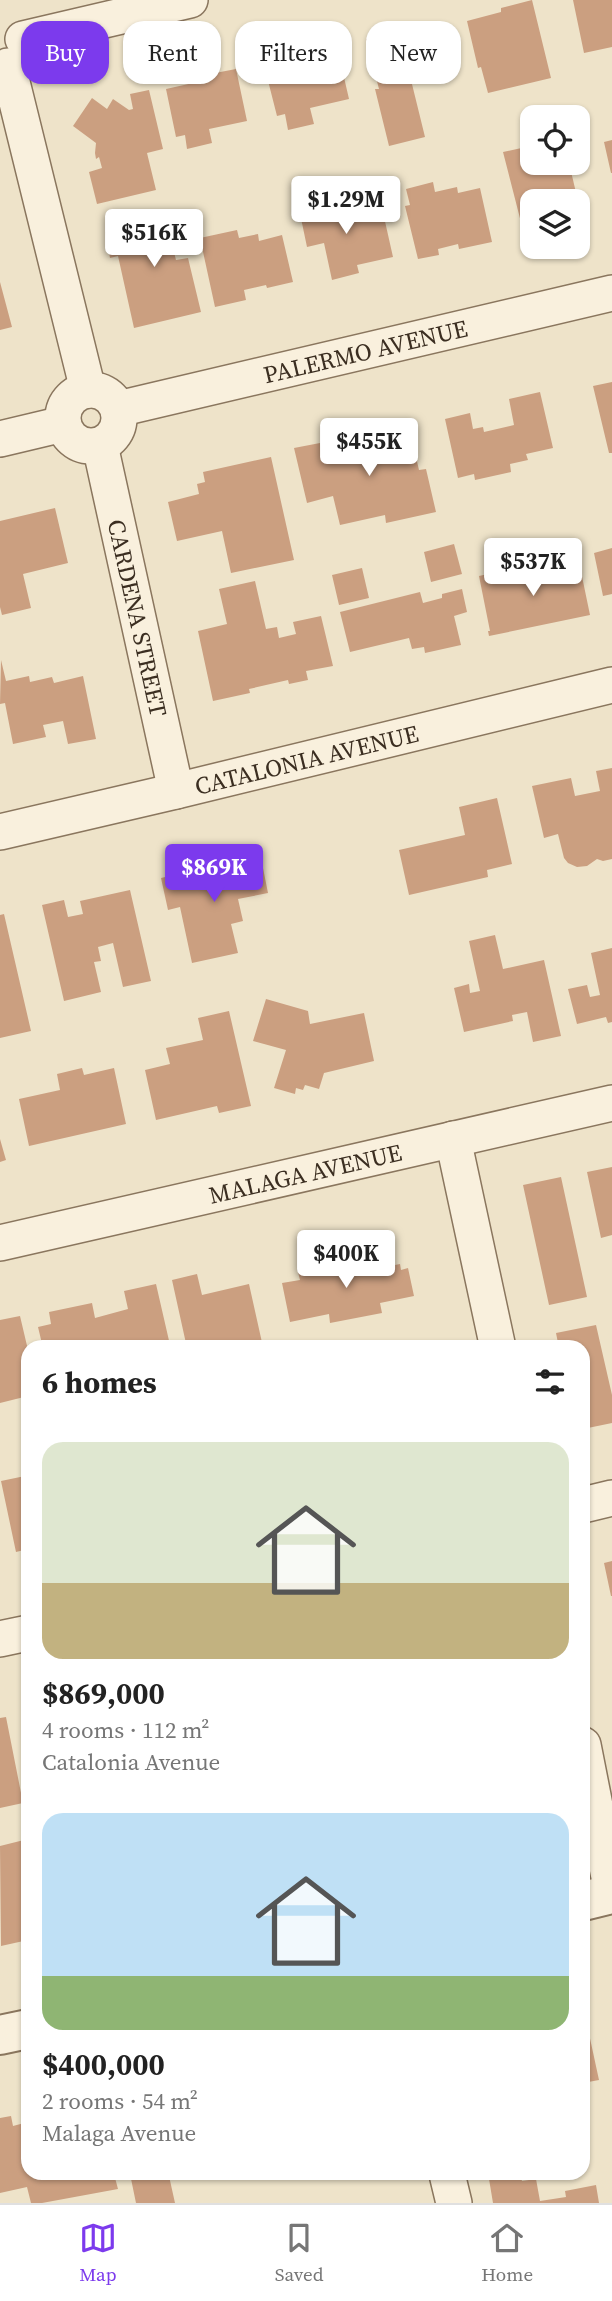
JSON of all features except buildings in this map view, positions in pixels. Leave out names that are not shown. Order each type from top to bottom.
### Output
[{"type":"street","points":[[88,390],[8,49],[190,0]]},
{"type":"street","name":"PALERMO AVENUE","points":[[118,409],[612,293]]},
{"type":"street","points":[[88,390],[110,397],[118,409],[118,427],[114,435],[93,447],[77,443],[66,432],[63,424],[65,406],[71,398],[88,390]]},
{"type":"street","points":[[0,439],[63,424]]},
{"type":"street","name":"CARDENA STREET","points":[[100,445],[176,791]]},
{"type":"street","name":"CATALONIA AVENUE","points":[[0,832],[612,685]]},
{"type":"street","name":"MALAGA AVENUE","points":[[0,1243],[612,1103]]},
{"type":"street","points":[[453,1139],[496,1340]]},
{"type":"street","points":[[590,1504],[612,1499]]},
{"type":"street","points":[[0,1639],[21,1634]]},
{"type":"street","points":[[590,1781],[612,1893],[590,1899]]},
{"type":"street","points":[[0,2035],[21,2030]]},
{"type":"street","points":[[448,2180],[454,2203]]}]
